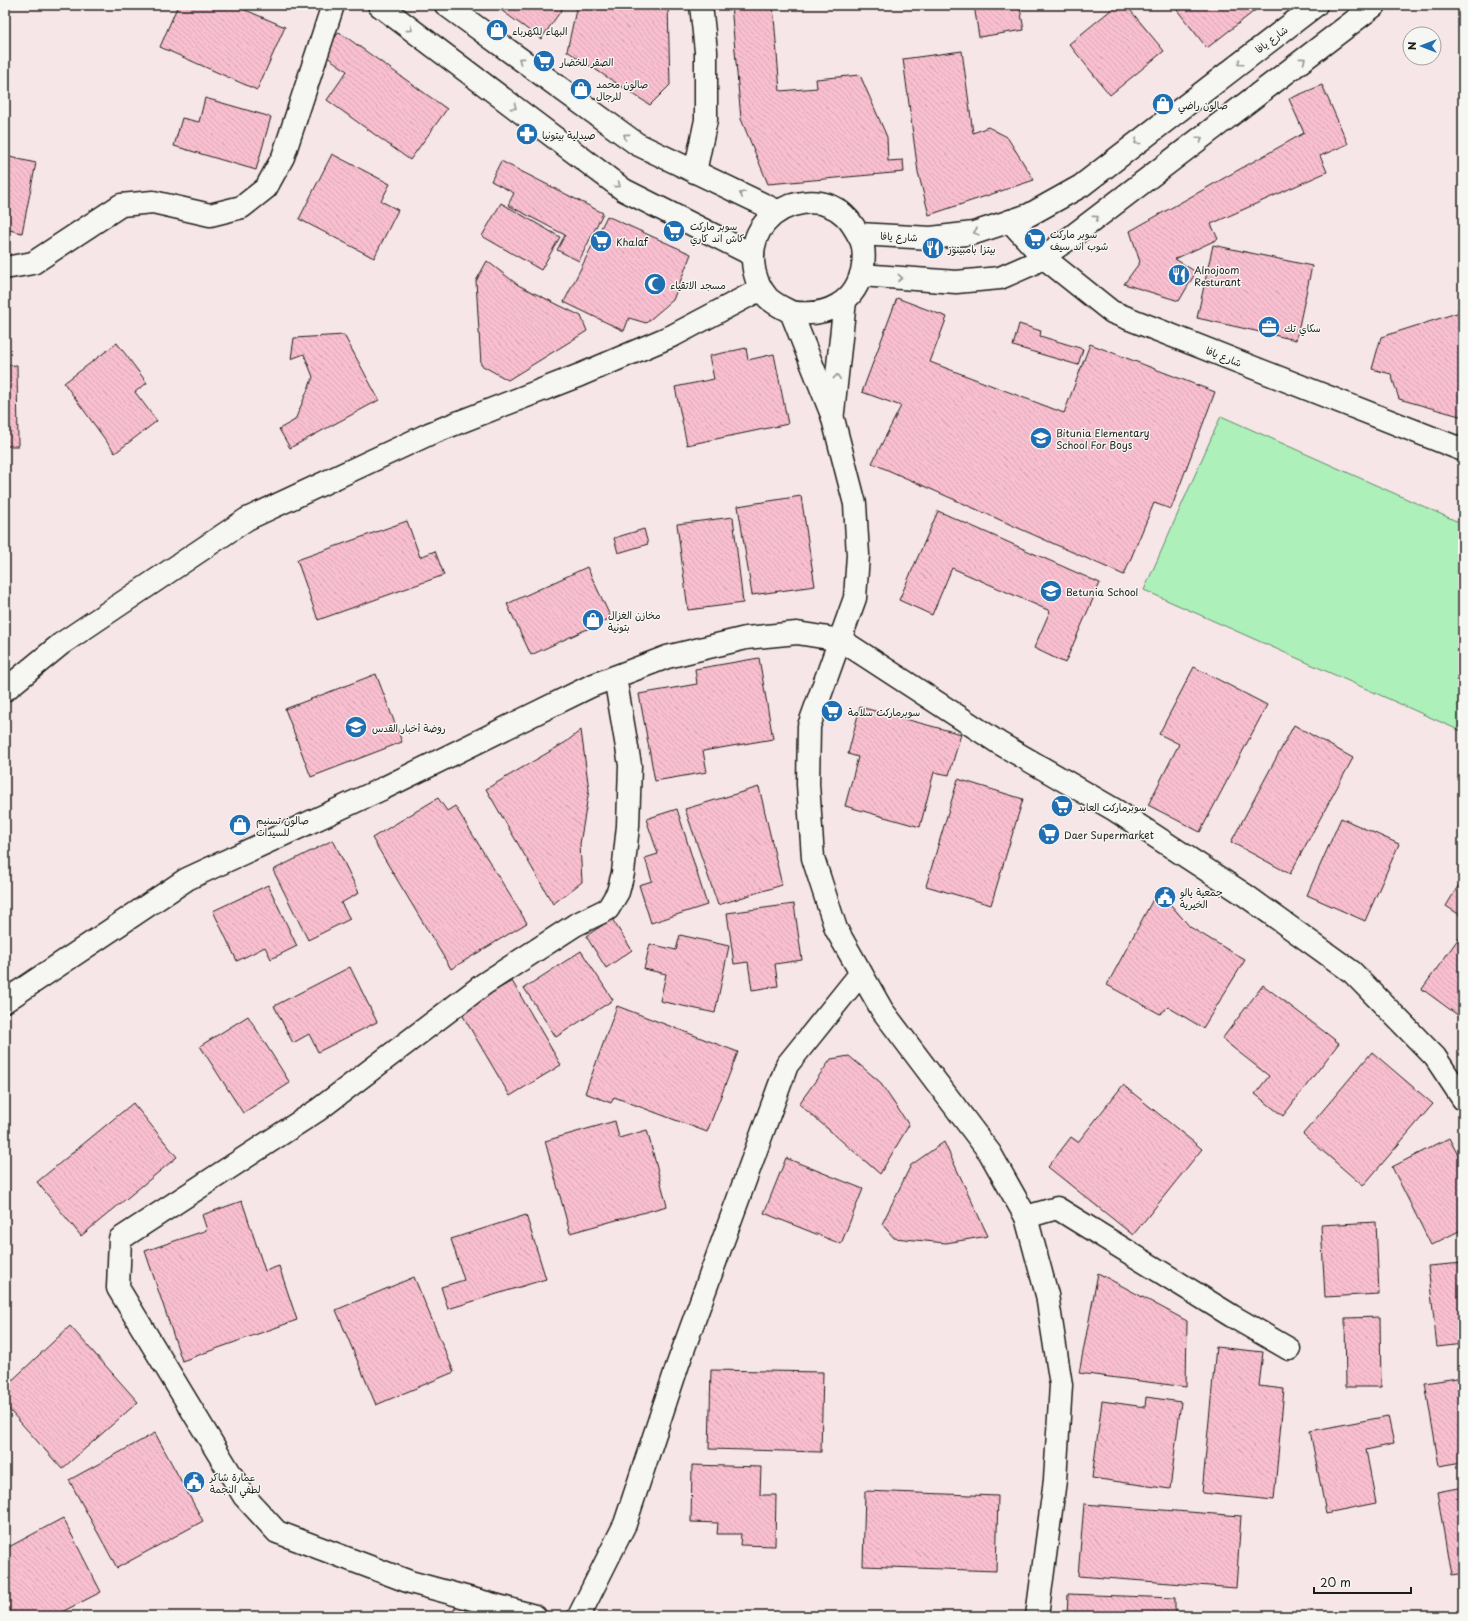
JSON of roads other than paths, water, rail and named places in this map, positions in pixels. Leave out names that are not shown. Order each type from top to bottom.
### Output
[{"type":"street","points":[[5,268],[33,263],[122,205],[153,202],[210,215],[242,207],[266,188],[283,157],[333,5]]},
{"type":"street","points":[[379,5],[624,190],[752,255]]},
{"type":"street","points":[[446,5],[637,144],[777,211]]},
{"type":"street","points":[[695,172],[706,120],[706,51],[701,5]]},
{"type":"street","name":"شارع يافا","points":[[858,234],[931,238],[974,233],[1029,215],[1081,186],[1316,5]]},
{"type":"street","points":[[862,275],[956,282],[1000,278],[1032,264],[1066,241],[1375,5]]},
{"type":"street","points":[[810,202],[828,206],[843,214],[854,227],[862,242],[864,260],[862,275],[845,301],[831,309],[817,314],[804,314],[791,312],[779,306],[769,299],[761,289],[754,272],[752,255],[756,238],[764,223],[777,211],[793,204],[810,202]]},
{"type":"street","name":"شارع يافا","points":[[1010,221],[1043,256],[1112,312],[1463,450]]},
{"type":"street","points":[[5,690],[61,644],[247,519],[429,434],[580,375],[674,335],[761,289]]},
{"type":"street","points":[[832,415],[845,301]]},
{"type":"street","points":[[791,312],[832,415],[854,504],[858,556],[855,598],[809,726],[808,784],[813,858],[836,929],[882,1010],[990,1153],[1026,1218],[1047,1295],[1061,1385],[1055,1480],[1037,1616]]},
{"type":"street","points":[[5,1001],[187,879],[382,789],[591,686],[667,657],[746,638],[797,633],[840,640],[999,743],[1115,810],[1245,895],[1352,972],[1435,1057],[1463,1099]]},
{"type":"street","points":[[536,1616],[410,1582],[276,1532],[244,1496],[118,1288],[120,1238],[318,1110],[484,984],[575,925],[608,909],[618,892],[623,873],[628,826],[630,765],[615,677]]},
{"type":"street","points":[[579,1616],[625,1524],[678,1364],[787,1065],[862,974]]},
{"type":"street","points":[[1026,1218],[1057,1208],[1232,1316],[1289,1349]]},
{"type":"place","name":"البهاء للكهرباء","points":[[497,30]]},
{"type":"place","name":"الصقر للخضار","points":[[544,61]]},
{"type":"place","name":"صالون محمد للرجال","points":[[581,89]]},
{"type":"place","name":"صالون راضي","points":[[1163,104]]},
{"type":"place","name":"صيدلية بيتونيا","points":[[527,134]]},
{"type":"place","name":"سوبر ماركت كاش اند كاري","points":[[674,231]]},
{"type":"place","name":"سوبر ماركت شوب اند سيف","points":[[1035,239]]},
{"type":"place","name":"Khalaf","points":[[601,241]]},
{"type":"place","name":"بيتزا بامبينوز","points":[[933,248]]},
{"type":"place","name":"Alnojoom Resturant","points":[[1179,275]]},
{"type":"place","name":"مسجد الاتقياء","points":[[655,284]]},
{"type":"place","name":"سكاي تك","points":[[1269,327]]},
{"type":"place","name":"Bitunia Elementary School For Boys","points":[[1041,438]]},
{"type":"place","name":"Betunia School","points":[[1051,591]]},
{"type":"place","name":"مخازن الغزال بتونية","points":[[593,620]]},
{"type":"place","name":"سوبرماركت سلامة","points":[[832,711]]},
{"type":"place","name":"روضة أخبار القدس","points":[[356,727]]},
{"type":"place","name":"سوبرماركت العابد","points":[[1062,806]]},
{"type":"place","name":"صالون تسنيم للسيدات","points":[[240,825]]},
{"type":"place","name":"Daer Supermarket","points":[[1049,834]]},
{"type":"place","name":"جمعية يالو الخيرية","points":[[1165,897]]},
{"type":"place","name":"عمارة شاكر لطفي النجمة","points":[[194,1482]]}]
